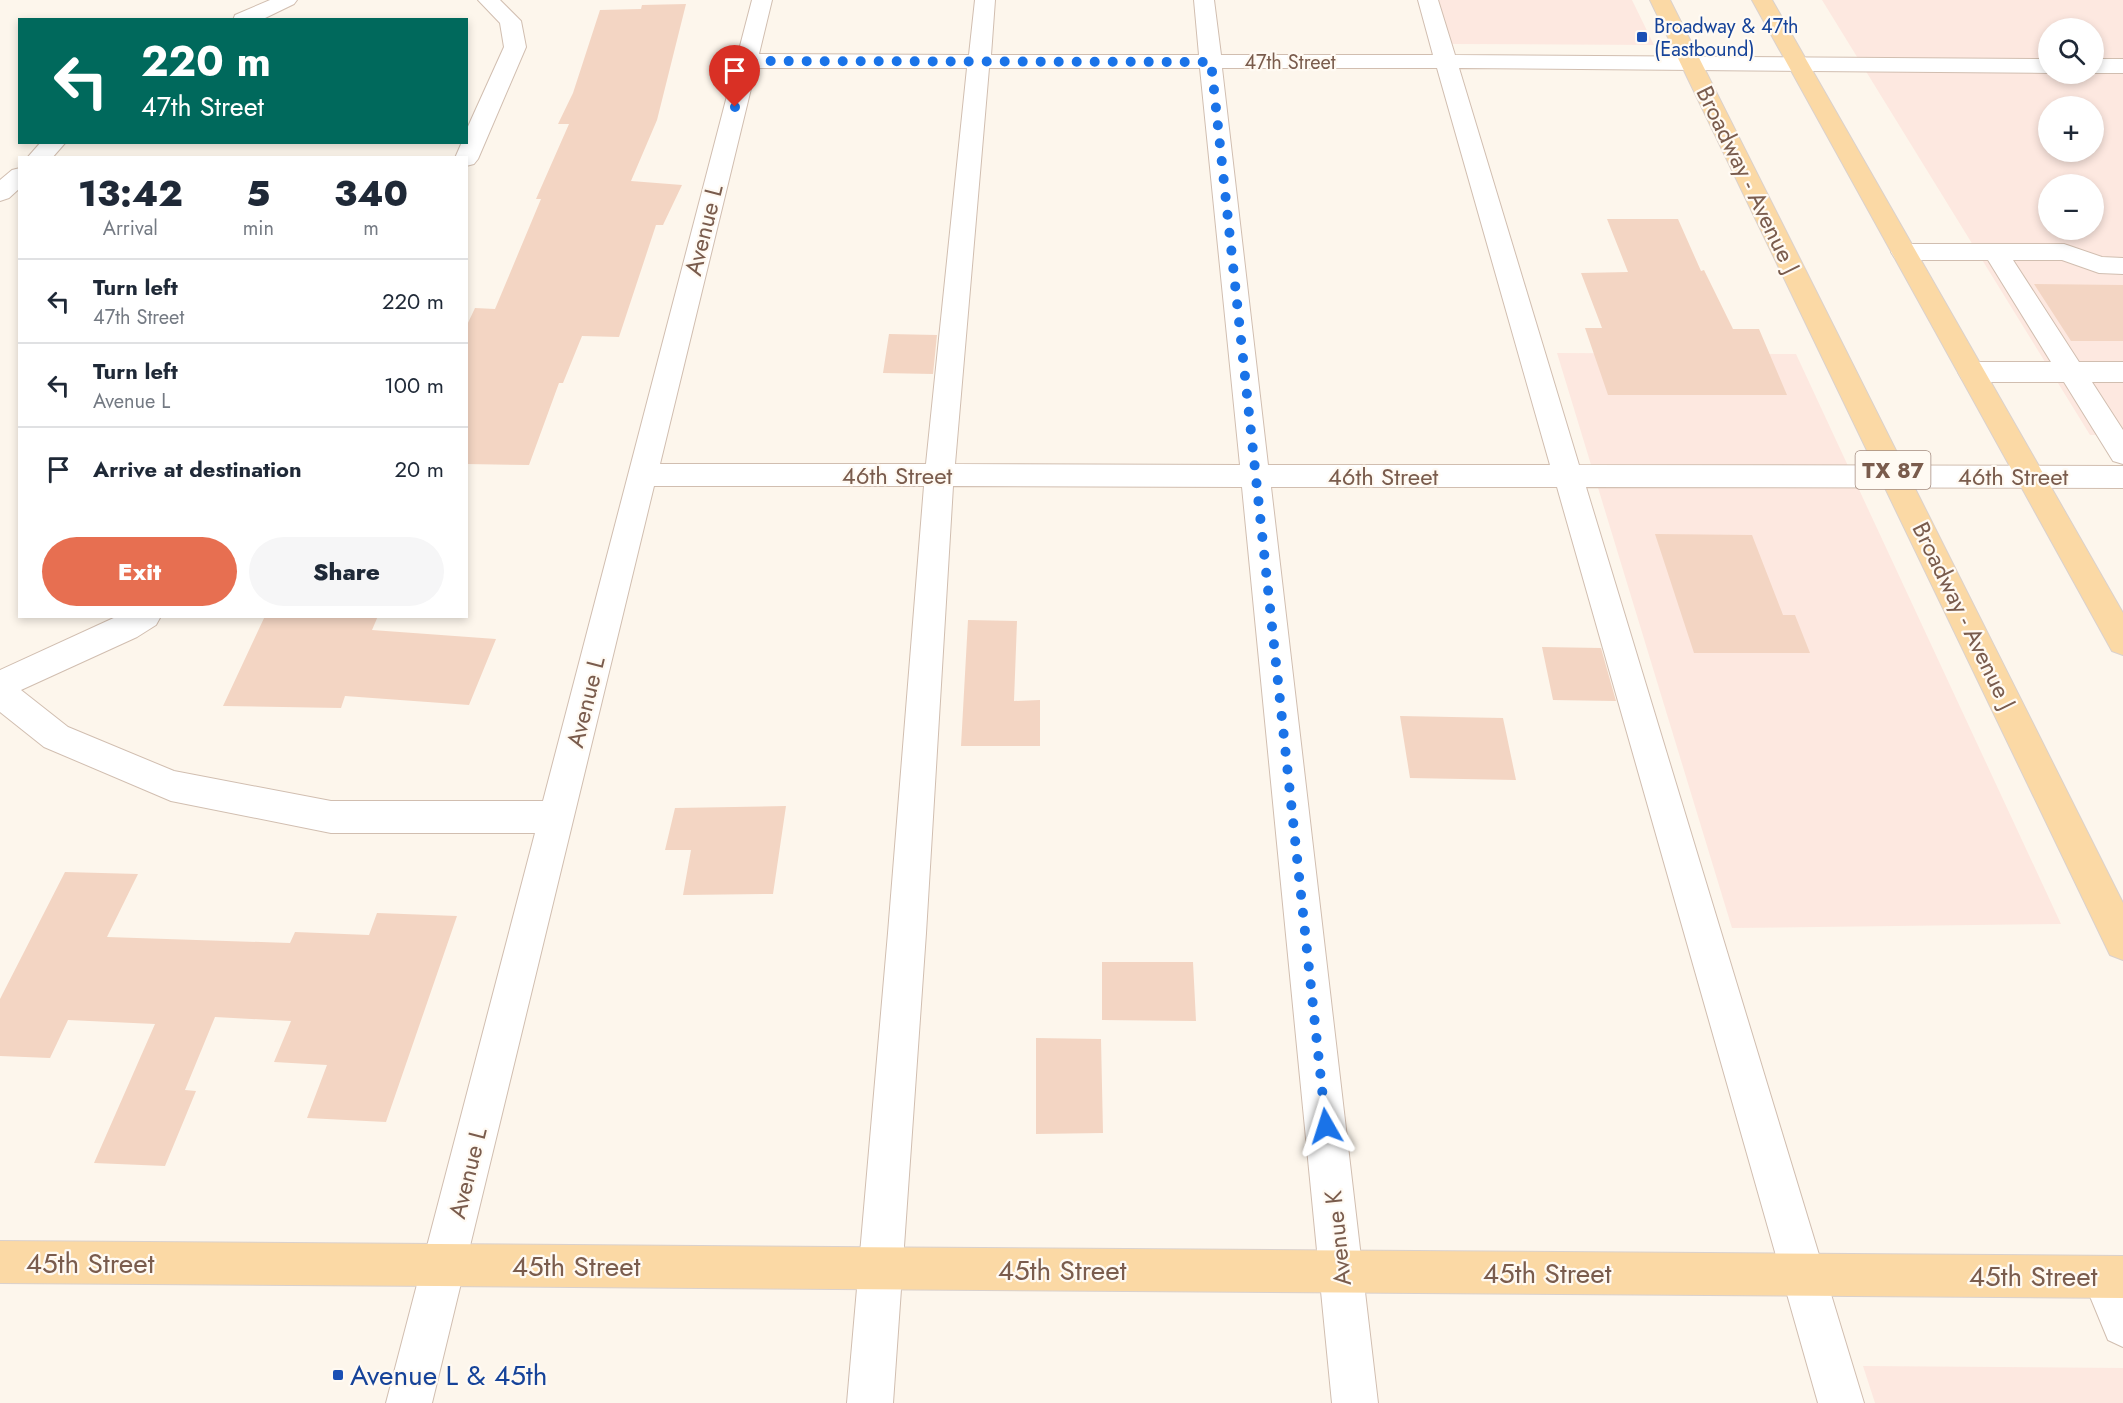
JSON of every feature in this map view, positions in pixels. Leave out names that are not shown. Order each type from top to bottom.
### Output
[{"type":"main road","name":"Broadway - Avenue J","points":[[1660,0],[1897,478],[2123,942]]},
{"type":"main road","points":[[1762,0],[2123,642]]},
{"type":"main road","name":"45th Street","points":[[0,1262],[2113,1277]]},
{"type":"street","points":[[247,18],[287,0]]},
{"type":"street","points":[[467,156],[515,48],[510,21],[488,0]]},
{"type":"street","name":"Avenue L","points":[[409,1403],[762,0]]},
{"type":"street","points":[[870,1403],[891,1152],[939,476],[985,0]]},
{"type":"street","name":"Avenue K","points":[[1204,0],[1355,1403]]},
{"type":"street","points":[[1428,0],[1842,1403]]},
{"type":"street","name":"47th Street","points":[[746,61],[2038,66]]},
{"type":"street","points":[[2104,66],[2123,66]]},
{"type":"street","points":[[40,156],[53,144]]},
{"type":"street","points":[[0,193],[18,177]]},
{"type":"street","points":[[1904,252],[2064,252],[2099,265],[2123,266]]},
{"type":"street","points":[[1995,252],[2123,453]]},
{"type":"street","points":[[1972,372],[2123,372]]},
{"type":"street","name":"46th Street","points":[[643,475],[2123,477]]},
{"type":"street","points":[[0,685],[126,628],[142,618]]},
{"type":"street","points":[[0,693],[56,737],[171,786],[331,817],[557,817]]},
{"type":"street","points":[[2113,1277],[2123,1325]]},
{"type":"shaded area","points":[[1437,0],[1632,0],[1654,45],[1451,44]]},
{"type":"shaded area","points":[[1822,0],[2123,0],[2123,435],[2090,435]]},
{"type":"shaded area","points":[[1557,353],[1796,354],[2061,924],[1732,928]]},
{"type":"shaded area","points":[[1863,1366],[2123,1368],[2123,1403],[1875,1403]]},
{"type":"building","points":[[686,4],[657,120],[631,181],[682,185],[663,225],[656,225],[619,337],[582,336],[563,383],[559,383],[529,465],[468,464],[468,323],[475,308],[495,309],[541,199],[536,199],[569,124],[558,124],[573,93],[600,10],[641,9],[642,5]]},
{"type":"building","points":[[1607,219],[1678,219],[1701,271],[1704,270],[1733,329],[1759,329],[1787,395],[1608,395],[1585,328],[1602,328],[1581,273],[1628,272]]},
{"type":"building","points":[[2034,284],[2123,285],[2123,341],[2071,341]]},
{"type":"building","points":[[889,334],[937,335],[933,374],[883,373]]},
{"type":"building","points":[[1655,534],[1752,535],[1783,615],[1795,615],[1810,653],[1694,653]]},
{"type":"building","points":[[264,618],[377,618],[372,630],[496,639],[469,705],[345,696],[341,708],[223,706]]},
{"type":"building","points":[[968,620],[1017,621],[1014,701],[1040,700],[1040,746],[961,746]]},
{"type":"building","points":[[1542,647],[1601,648],[1616,701],[1553,700]]},
{"type":"building","points":[[1400,716],[1503,718],[1516,780],[1410,778]]},
{"type":"building","points":[[786,806],[773,894],[683,895],[691,850],[665,850],[675,808]]},
{"type":"building","points":[[65,872],[138,874],[107,937],[290,943],[295,932],[369,935],[377,913],[457,916],[386,1122],[307,1118],[327,1065],[274,1062],[291,1021],[215,1017],[185,1090],[196,1091],[165,1166],[94,1163],[155,1024],[68,1020],[50,1058],[0,1056],[0,999]]},
{"type":"building","points":[[1102,962],[1193,962],[1196,1021],[1102,1020]]},
{"type":"building","points":[[1036,1038],[1101,1039],[1103,1133],[1036,1134]]},
{"type":"place","name":"Broadway & 47th (Eastbound)","points":[[1642,37]]},
{"type":"place","name":"Avenue L & 45th","points":[[338,1375]]},
{"type":"route","points":[[735,107],[746,61],[1211,62],[1326,1126]]}]
